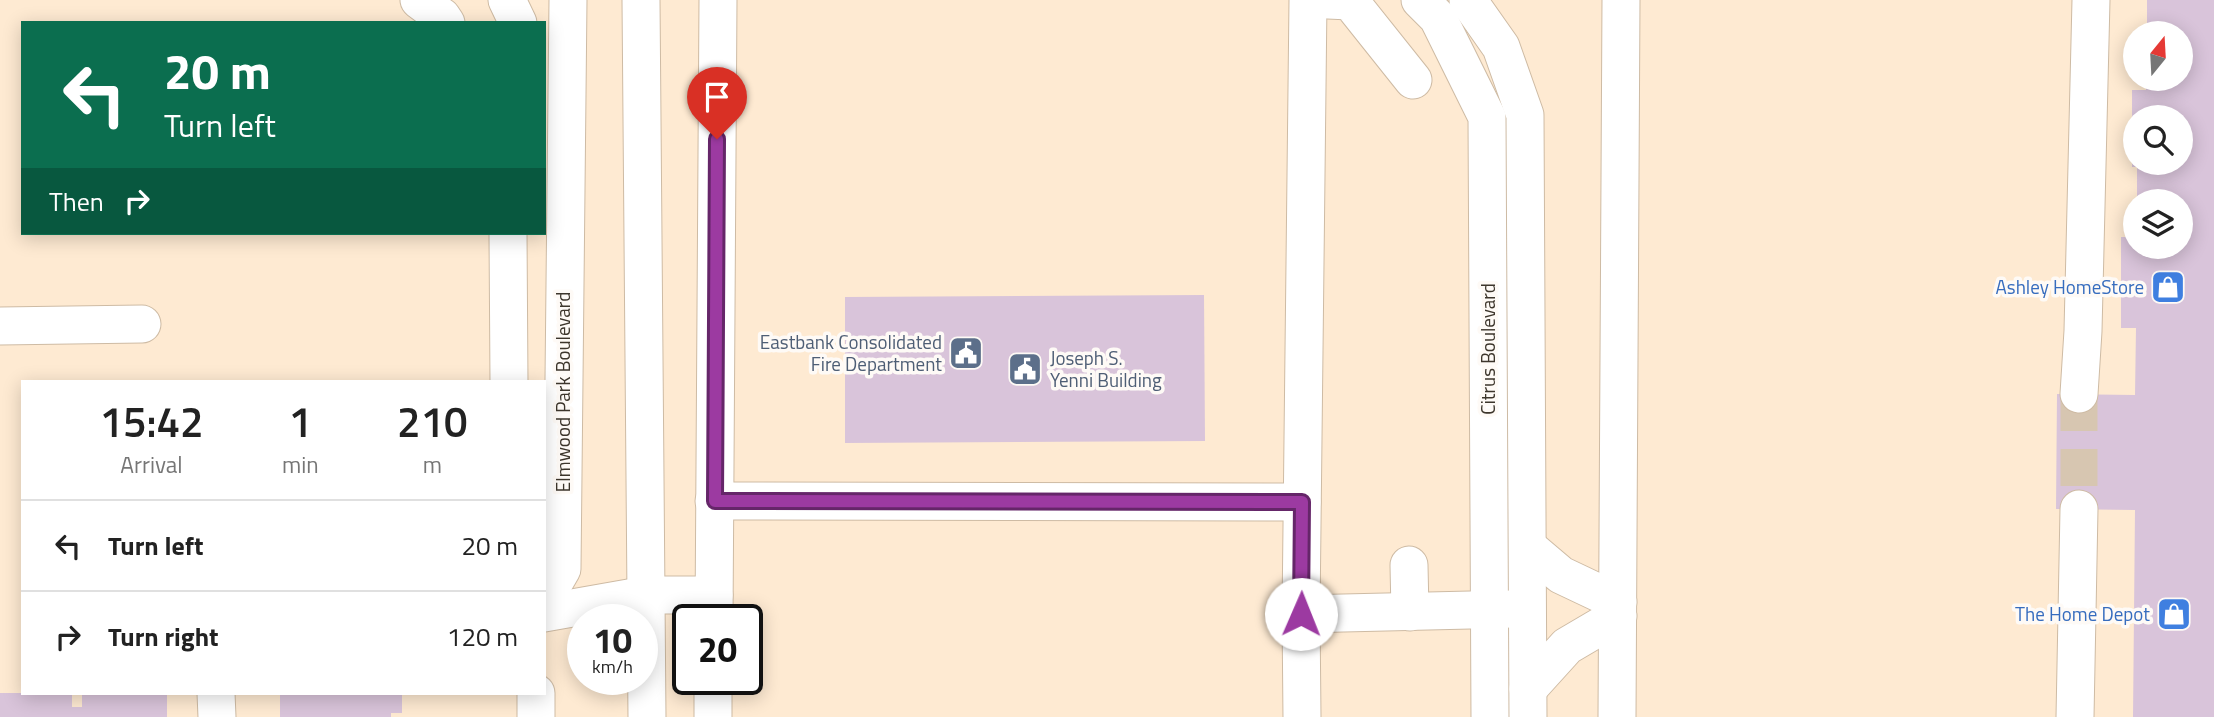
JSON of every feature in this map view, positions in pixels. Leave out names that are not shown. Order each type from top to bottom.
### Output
[{"type":"street","points":[[419,0],[445,21]]},
{"type":"street","points":[[507,0],[517,21]]},
{"type":"street","name":"Elmwood Park Boulevard","points":[[546,597],[562,569],[568,0]]},
{"type":"street","points":[[641,0],[647,717]]},
{"type":"street","points":[[714,604],[718,0]]},
{"type":"street","points":[[1302,717],[1308,0]]},
{"type":"street","points":[[1328,0],[1350,1],[1413,80]]},
{"type":"street","name":"Citrus Boulevard","points":[[1420,0],[1438,18],[1487,117],[1489,717]]},
{"type":"street","name":"Citrus Boulevard","points":[[1468,0],[1501,47],[1525,115],[1528,703]]},
{"type":"street","points":[[1618,717],[1621,0]]},
{"type":"street","points":[[2079,394],[2084,331],[2091,0]]},
{"type":"street","name":"Elmwood Park Boulevard","points":[[546,107],[565,178]]},
{"type":"street","points":[[508,235],[509,380]]},
{"type":"street","points":[[0,326],[142,324]]},
{"type":"street","points":[[715,501],[1302,502]]},
{"type":"street","points":[[2075,717],[2079,509]]},
{"type":"street","points":[[1528,547],[1561,575],[1618,609]]},
{"type":"street","points":[[1409,565],[1410,612]]},
{"type":"street","points":[[546,613],[646,595],[697,604]]},
{"type":"street","points":[[1301,614],[1528,608]]},
{"type":"street","points":[[1528,703],[1567,646],[1618,609]]},
{"type":"street","points":[[216,695],[217,717]]},
{"type":"street","points":[[536,695],[536,717]]},
{"type":"street","points":[[713,695],[713,717]]},
{"type":"building","name":"The Home Depot","points":[[2147,0],[2214,0],[2214,717],[2133,717],[2135,510],[2056,509],[2057,394],[2135,395],[2136,328],[2121,328],[2121,237],[2123,259],[2193,259],[2193,189],[2137,189],[2137,175],[2193,175],[2193,105],[2132,105],[2132,91],[2193,91],[2193,21],[2147,21]]},
{"type":"building","name":"Joseph S. Yenni Building","points":[[1204,295],[1205,441],[845,443],[845,297]]},
{"type":"building","points":[[0,693],[72,695],[72,707],[82,707],[82,695],[167,695],[167,717],[0,717]]},
{"type":"building","points":[[280,695],[402,695],[402,713],[391,713],[391,717],[280,717]]},
{"type":"tunnel","points":[[2079,394],[2079,509]]},
{"type":"place","name":"Ashley HomeStore","points":[[2168,287]]},
{"type":"place","name":"Eastbank Consolidated Fire Department","points":[[966,353]]},
{"type":"place","name":"Joseph S. Yenni Building","points":[[1025,369]]},
{"type":"place","name":"The Home Depot","points":[[2174,614]]},
{"type":"route","points":[[717,139],[715,501],[1302,502],[1301,614]]}]
